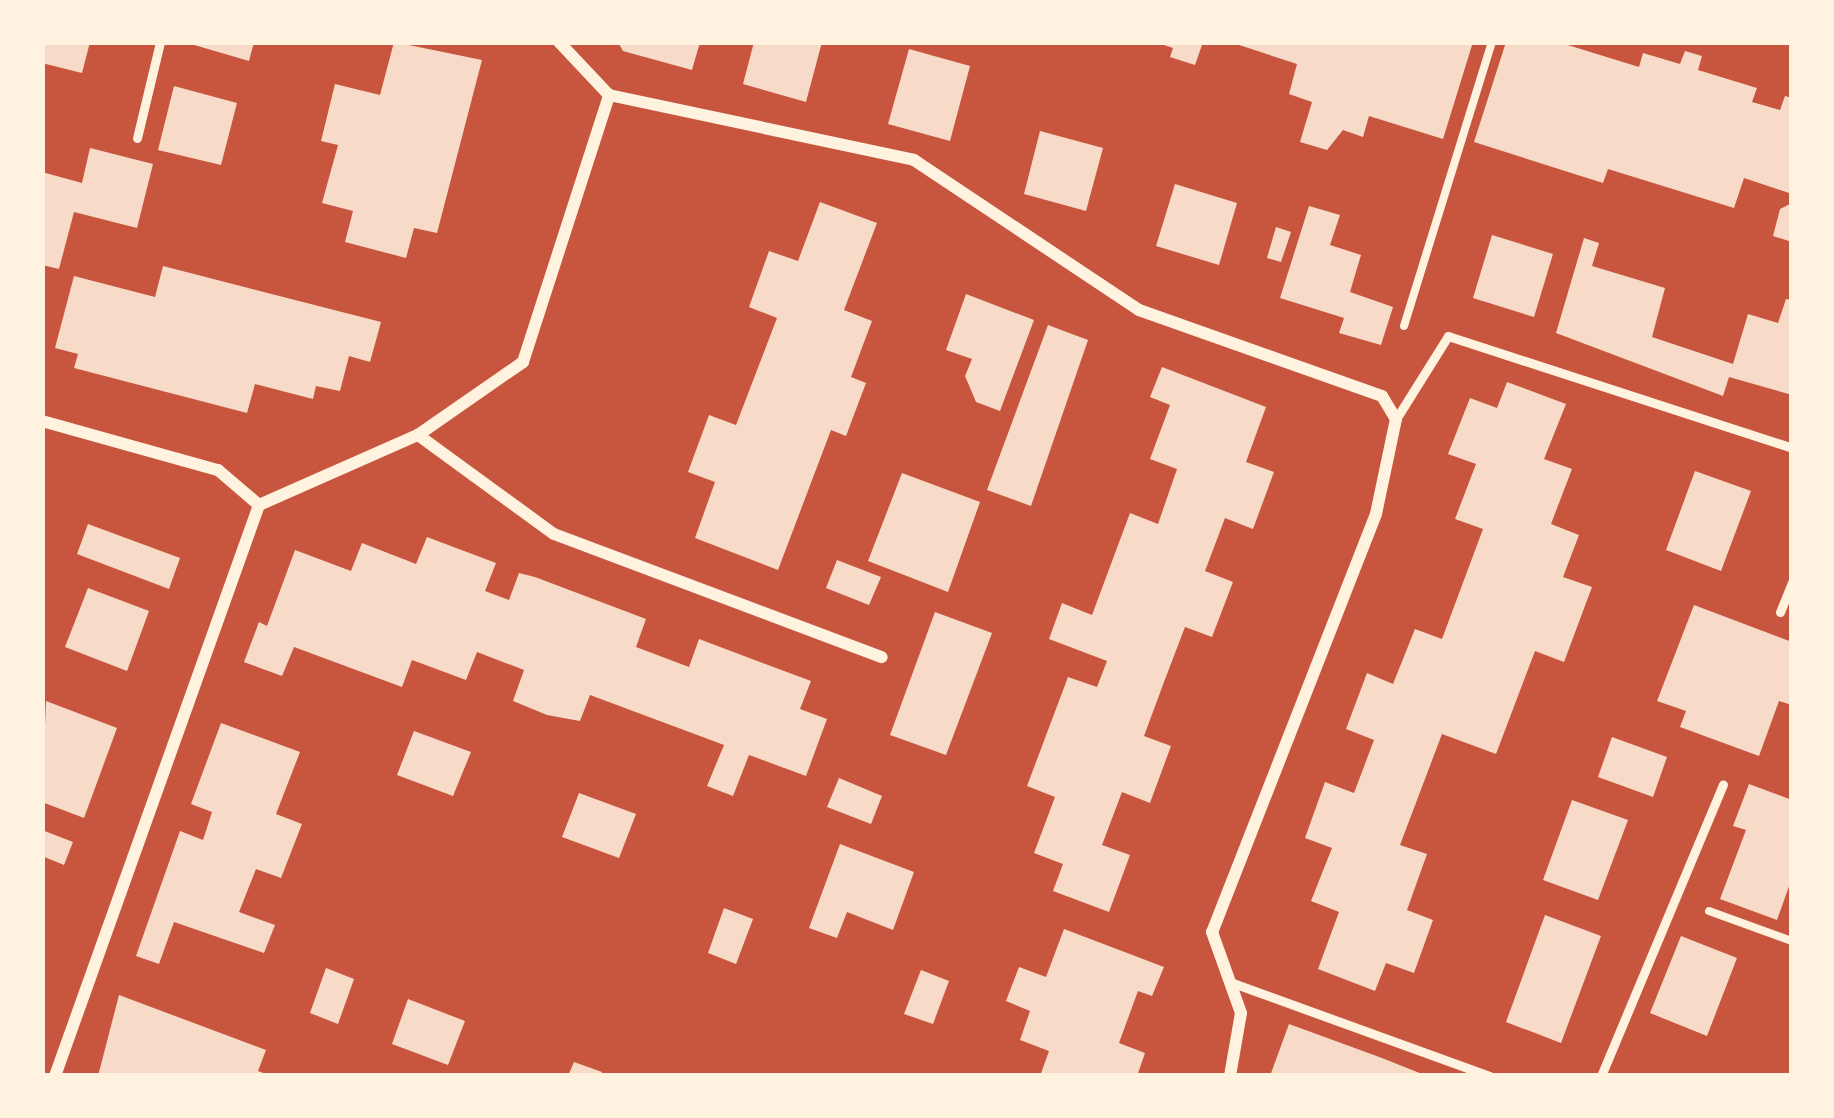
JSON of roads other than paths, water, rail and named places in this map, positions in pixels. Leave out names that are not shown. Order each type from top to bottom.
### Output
[{"type":"street","points":[[559,42],[609,94],[914,160],[1139,310],[1382,396],[1396,419],[1376,514],[1212,932],[1241,1013],[1230,1076]]},
{"type":"street","points":[[56,1076],[259,505],[418,436],[523,362],[609,94]]},
{"type":"street","points":[[42,421],[218,470],[259,505]]},
{"type":"street","points":[[418,436],[554,534],[882,657]]},
{"type":"lane","points":[[137,138],[160,42]]},
{"type":"lane","points":[[1396,419],[1448,336],[1792,448]]},
{"type":"lane","points":[[1780,612],[1792,583]]},
{"type":"lane","points":[[1601,1076],[1723,784]]},
{"type":"lane","points":[[1230,982],[1489,1076]]}]
